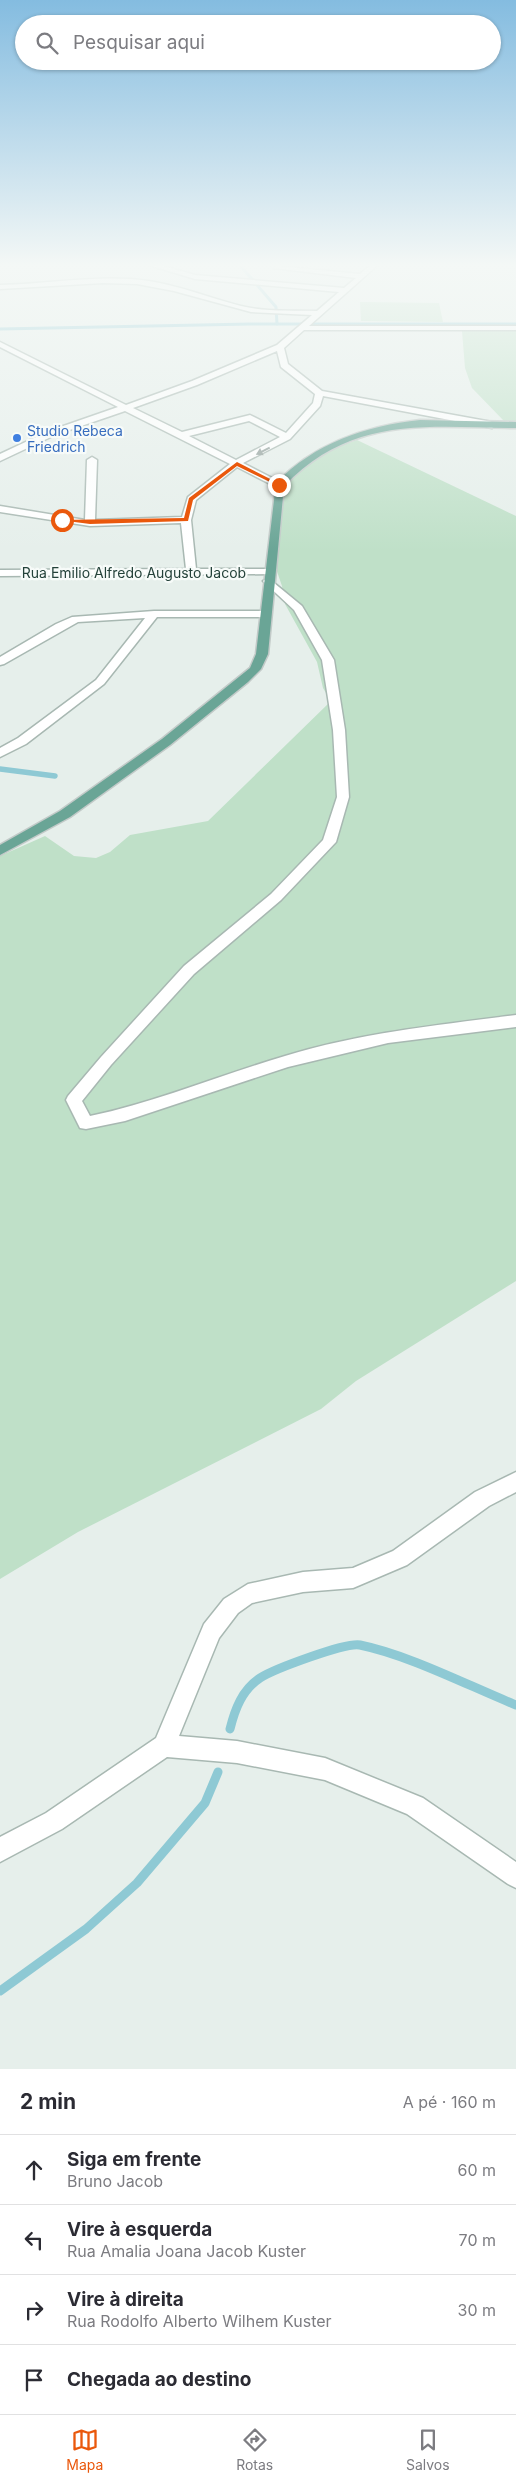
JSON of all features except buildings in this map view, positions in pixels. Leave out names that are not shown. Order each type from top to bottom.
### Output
[{"type":"main road","points":[[0,851],[64,814],[166,742],[244,680],[255,668],[262,654],[268,577],[279,485],[306,461],[330,446],[352,437],[417,423],[516,425]]},
{"type":"street","points":[[31,360],[127,407],[156,408],[182,435],[279,485]]},
{"type":"street","points":[[0,458],[62,428],[127,407],[156,408],[253,360]]},
{"type":"street","points":[[283,360],[284,365],[319,394],[431,412],[492,425]]},
{"type":"street","points":[[191,571],[186,520],[191,499],[237,463],[287,437],[317,404],[319,394]]},
{"type":"street","points":[[182,435],[250,418],[287,437]]},
{"type":"street","points":[[90,523],[92,460]]},
{"type":"street","points":[[0,509],[90,523],[186,520]]},
{"type":"street","name":"Rua Emilio Alfredo Augusto Jacob","points":[[0,573],[191,571],[268,577]]},
{"type":"street","points":[[268,577],[298,608],[328,660],[339,730],[343,797],[329,842],[276,897],[189,970],[106,1061],[74,1100],[86,1123],[125,1115],[287,1061],[388,1037],[516,1021]]},
{"type":"street","points":[[0,662],[76,619],[154,614],[266,614]]},
{"type":"street","points":[[0,753],[22,741],[100,682],[154,614]]},
{"type":"street","points":[[0,1850],[54,1822],[164,1746],[211,1631],[231,1606],[248,1594],[303,1582],[352,1578],[400,1558],[482,1499],[516,1482]]},
{"type":"street","points":[[164,1746],[237,1752],[325,1769],[415,1806],[516,1876]]},
{"type":"green space","points":[[464,360],[516,360],[516,421],[504,421],[472,388],[465,368]]},
{"type":"green space","points":[[357,440],[516,516],[516,1281],[356,1381],[321,1409],[78,1532],[0,1579],[0,856],[45,836],[74,856],[96,858],[110,852],[130,835],[208,821],[331,701],[323,688],[317,662],[285,604],[282,586],[272,557],[280,491],[294,472],[334,448]]},
{"type":"waterway","points":[[0,769],[55,776]]},
{"type":"waterway","points":[[230,1729],[240,1700],[248,1688],[260,1678],[310,1657],[352,1645],[360,1645],[398,1656],[516,1705]]},
{"type":"waterway","points":[[0,1991],[86,1929],[137,1883],[205,1803],[218,1772]]},
{"type":"place","name":"Studio Rebeca Friedrich","points":[[17,438]]},
{"type":"route","points":[[62,520],[90,523],[186,520],[191,499],[237,463],[279,485]]}]
